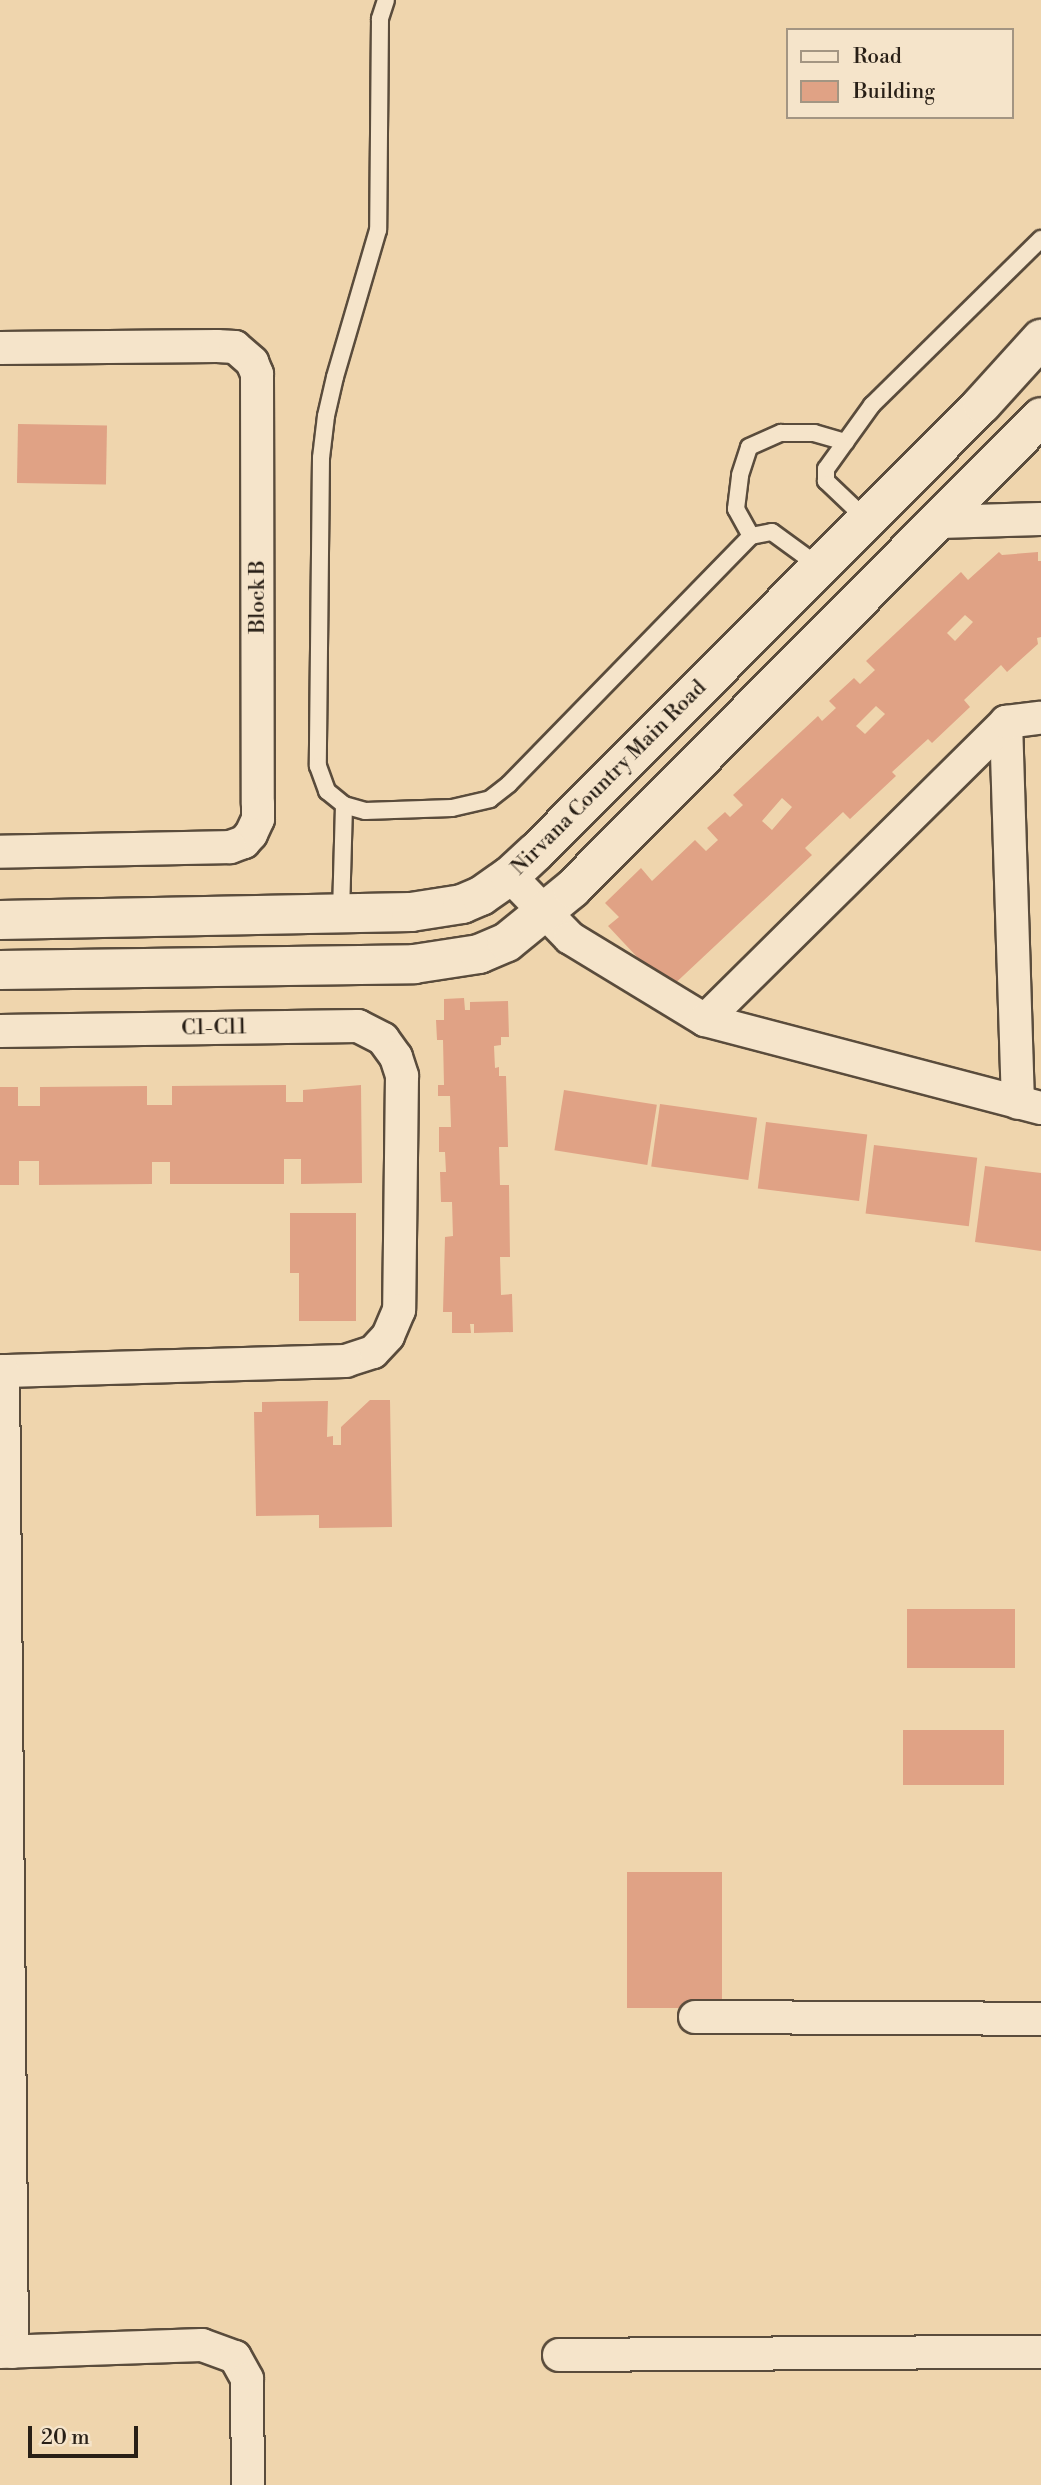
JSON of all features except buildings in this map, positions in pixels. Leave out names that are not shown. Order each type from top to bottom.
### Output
[{"type":"street","name":"Nirvana Country Main Road","points":[[0,920],[411,912],[463,904],[510,876],[820,568],[982,404],[1041,339]]},
{"type":"street","name":"Block B","points":[[0,348],[217,346],[235,348],[252,362],[257,374],[258,776],[258,819],[244,842],[230,846],[0,852]]},
{"type":"street","points":[[0,970],[445,961],[479,954],[507,942],[544,914],[939,522],[1041,417]]},
{"type":"street","points":[[939,522],[1041,519]]},
{"type":"street","points":[[705,1020],[1006,722],[1041,718]]},
{"type":"street","points":[[510,876],[570,938],[705,1020],[1030,1106],[1006,722]]},
{"type":"street","name":"C1-C11","points":[[0,1031],[358,1026],[383,1039],[396,1057],[402,1076],[400,1310],[388,1336],[373,1352],[346,1362],[2,1371]]},
{"type":"street","points":[[2,1371],[6,2352],[202,2345],[235,2357],[247,2379],[248,2485]]},
{"type":"street","points":[[695,2017],[1041,2019]]},
{"type":"street","points":[[559,2355],[1041,2352]]},
{"type":"lane","points":[[386,0],[380,19],[379,230],[335,377],[326,416],[321,458],[318,766],[327,791],[344,804],[365,811],[452,808],[490,799],[509,784],[751,536],[772,531],[820,568]]},
{"type":"lane","points":[[867,520],[826,481],[826,469],[873,405],[1041,239]]},
{"type":"lane","points":[[751,536],[736,509],[740,475],[749,447],[781,433],[814,433],[846,442]]},
{"type":"lane","points":[[341,913],[344,804]]}]
